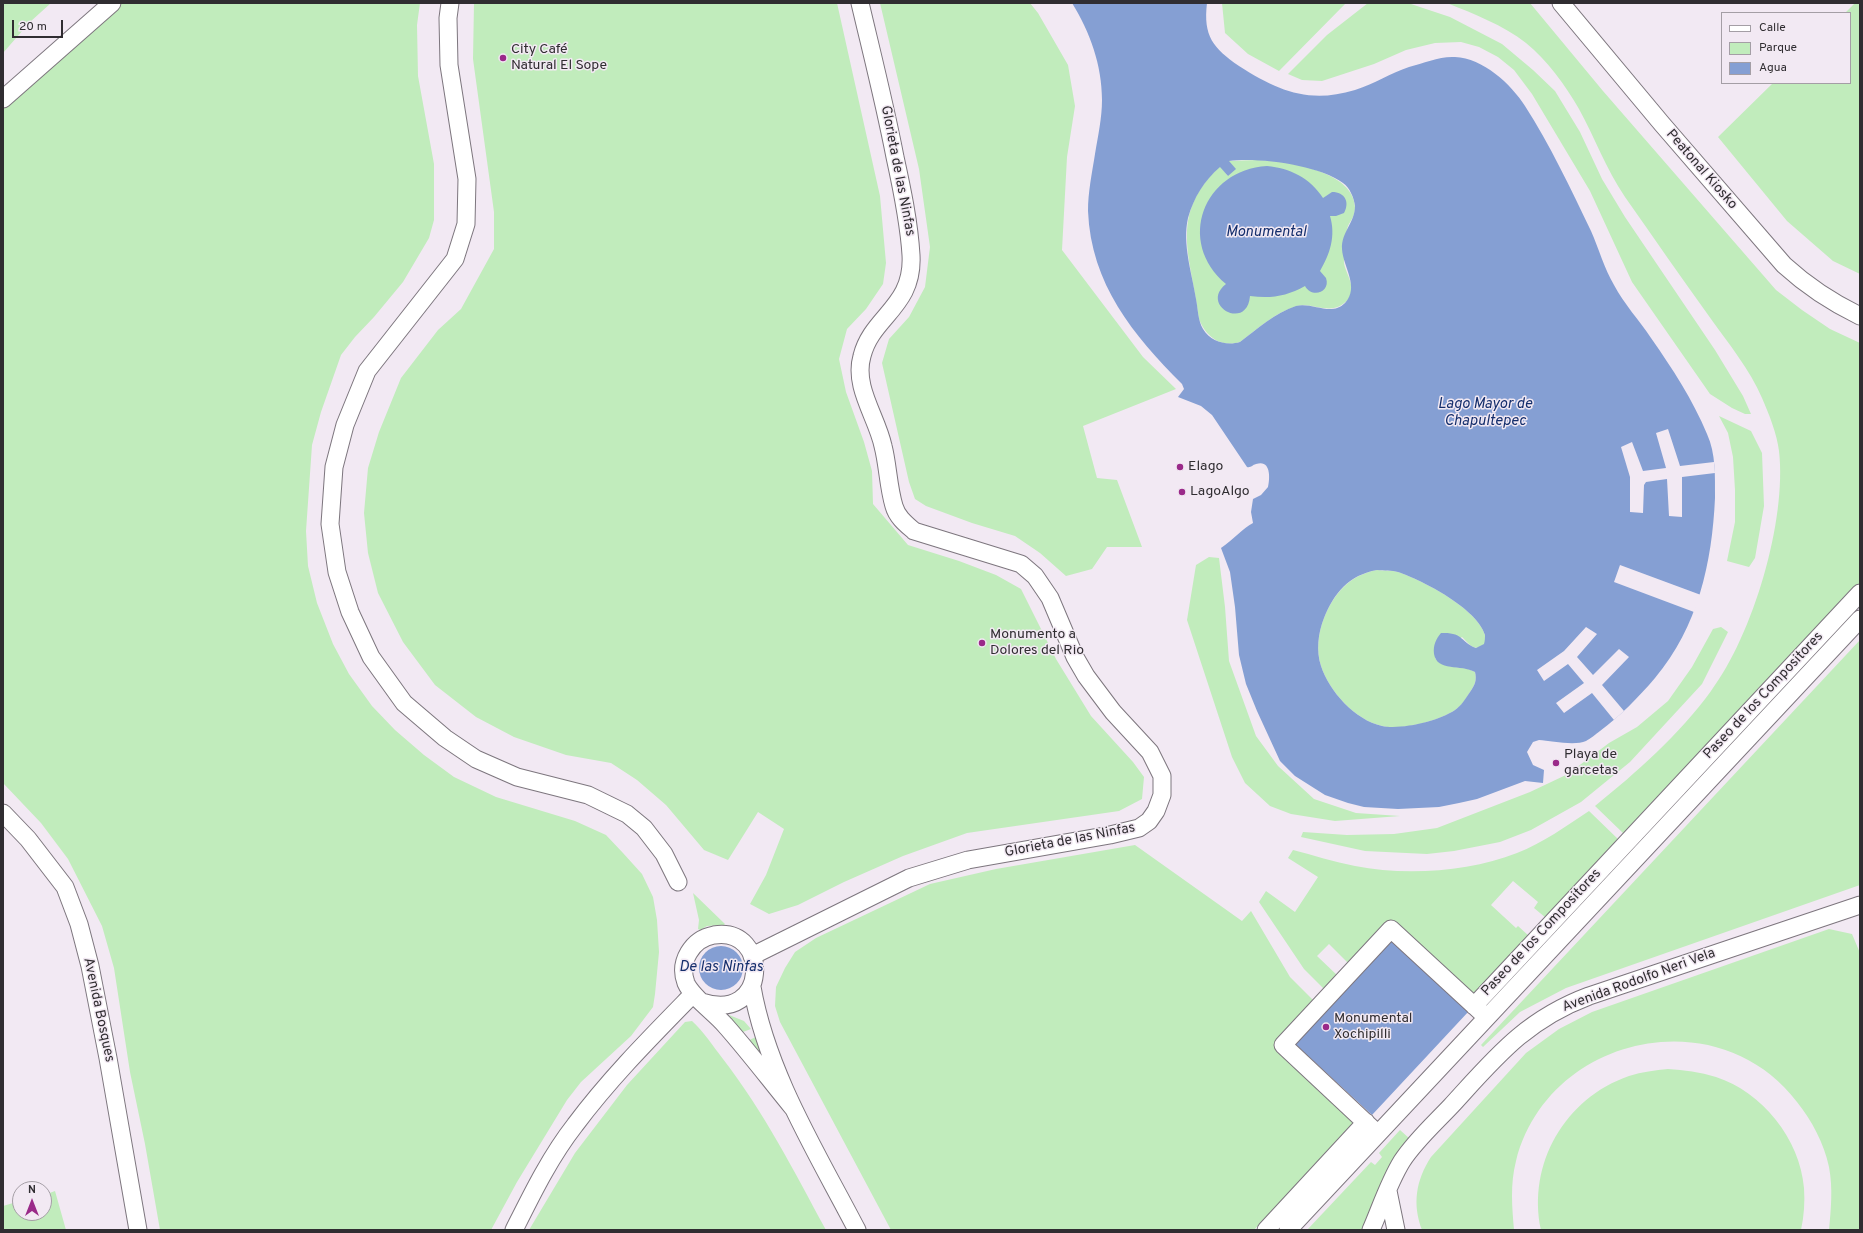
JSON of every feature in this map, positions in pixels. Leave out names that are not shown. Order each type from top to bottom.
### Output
[{"type":"street","points":[[3,99],[112,3]]},
{"type":"street","points":[[450,3],[448,18],[449,65],[467,179],[466,224],[455,259],[367,371],[345,425],[334,467],[330,524],[337,572],[350,612],[371,656],[404,703],[445,738],[476,759],[517,777],[588,795],[628,814],[644,828],[664,854],[678,882]]},
{"type":"street","name":"Glorieta de las Ninfas","points":[[752,956],[909,878],[968,860],[1110,836],[1139,828],[1149,821],[1156,811],[1162,795],[1162,776],[1150,752],[1102,698],[1086,676],[1075,656],[1050,598],[1035,576],[1021,564],[914,531],[903,522],[894,507],[883,446],[866,399],[861,378],[861,358],[866,343],[897,305],[906,290],[911,258],[906,209],[886,113],[860,3]]},
{"type":"street","name":"Peatonal Kiosko","points":[[1561,3],[1662,124],[1784,265],[1802,281],[1824,297],[1860,316]]},
{"type":"street","name":"Paseo de los Compositores","points":[[1372,1128],[1282,1045],[1391,929],[1474,1006],[1860,593]]},
{"type":"street","name":"Paseo de los Compositores","points":[[1266,1230],[1487,1018],[1860,619]]},
{"type":"street","name":"Avenida Bosques","points":[[3,813],[28,839],[65,887],[79,924],[90,966],[107,1050],[138,1230]]},
{"type":"street","name":"Avenida Rodolfo Neri Vela","points":[[1371,1230],[1398,1168],[1411,1148],[1506,1047],[1549,1014],[1589,996],[1860,905]]},
{"type":"street","points":[[792,1108],[726,1026],[698,998],[686,983],[684,971],[686,957],[692,947],[700,940],[720,934],[732,936],[742,942],[752,956],[756,971],[752,987],[756,1013],[762,1031],[792,1108],[857,1230]]},
{"type":"street","points":[[698,998],[714,1006],[726,1005],[738,1001],[752,987]]},
{"type":"street","points":[[514,1230],[548,1165],[574,1126],[601,1092],[698,998]]},
{"type":"street","points":[[1474,1006],[1487,1018]]},
{"type":"street","name":"Paseo de los Compositores","points":[[1288,1230],[1372,1128]]},
{"type":"street","points":[[1388,1191],[1396,1230]]},
{"type":"green space","points":[[3,3],[51,3],[30,22],[3,53]]},
{"type":"green space","points":[[120,3],[420,3],[417,25],[418,76],[434,164],[434,220],[429,238],[403,282],[341,355],[321,412],[312,445],[306,531],[308,566],[317,603],[333,644],[349,674],[372,706],[395,730],[424,755],[454,777],[496,797],[575,821],[606,835],[642,874],[653,897],[657,920],[659,952],[653,1007],[631,1036],[581,1082],[567,1100],[517,1182],[491,1230],[160,1230],[145,1144],[130,1072],[114,968],[102,926],[68,859],[41,823],[3,783],[3,106]]},
{"type":"green space","points":[[474,3],[837,3],[880,196],[886,263],[883,284],[866,309],[847,329],[839,359],[846,392],[864,442],[872,471],[873,504],[908,545],[959,561],[996,575],[1021,589],[1056,659],[1091,716],[1133,762],[1144,777],[1142,799],[1119,811],[967,833],[903,856],[844,882],[798,905],[769,914],[750,904],[766,875],[784,829],[758,812],[728,860],[704,850],[666,805],[637,780],[611,763],[566,755],[514,737],[476,717],[435,685],[403,642],[378,593],[368,553],[364,513],[368,468],[379,432],[401,378],[438,330],[461,309],[494,249],[494,212],[473,59]]},
{"type":"green space","points":[[880,3],[1030,3],[1038,13],[1068,65],[1075,106],[1067,157],[1062,250],[1143,357],[1176,389],[1083,426],[1097,478],[1117,480],[1142,547],[1107,547],[1092,569],[1066,576],[1040,553],[1015,536],[972,523],[926,506],[915,499],[909,482],[882,363],[889,339],[909,317],[925,287],[930,247],[919,169]]},
{"type":"green space","points":[[1222,3],[1346,3],[1279,71],[1248,54],[1225,33]]},
{"type":"green space","points":[[1368,3],[1408,3],[1450,17],[1502,44],[1555,91],[1580,132],[1602,179],[1625,217],[1715,350],[1743,396],[1751,414],[1745,414],[1732,408],[1710,394],[1632,282],[1590,191],[1532,94],[1514,70],[1498,57],[1479,47],[1461,42],[1435,43],[1406,50],[1374,64],[1322,81],[1302,80],[1288,74],[1327,35]]},
{"type":"green space","points":[[1447,3],[1530,3],[1603,91],[1776,290],[1830,329],[1860,343],[1860,583],[1624,834],[1595,806],[1657,752],[1699,707],[1726,667],[1740,640],[1753,609],[1764,576],[1778,510],[1780,479],[1778,444],[1775,431],[1752,377],[1625,197],[1612,176],[1579,109],[1562,82],[1549,65],[1526,43],[1488,20]]},
{"type":"green space","points":[[1855,3],[1860,3],[1860,274],[1833,261],[1787,221],[1718,137],[1772,84],[1851,84],[1851,12],[1846,12]]},
{"type":"green space","name":"Monumental","points":[[1260,160],[1295,164],[1322,172],[1335,178],[1345,186],[1352,196],[1355,210],[1347,229],[1344,260],[1352,289],[1348,299],[1343,304],[1332,308],[1303,305],[1297,306],[1282,312],[1267,321],[1240,342],[1221,342],[1210,336],[1199,319],[1189,257],[1187,238],[1188,220],[1193,202],[1204,184],[1220,166],[1228,176],[1228,161]]},
{"type":"green space","points":[[1719,416],[1751,431],[1762,453],[1764,506],[1755,558],[1749,567],[1727,561],[1735,522],[1735,490],[1733,457],[1728,433]]},
{"type":"green space","points":[[1209,557],[1219,558],[1225,607],[1229,661],[1256,736],[1278,766],[1314,799],[1356,813],[1400,816],[1335,821],[1291,814],[1270,806],[1245,783],[1232,757],[1187,620],[1196,565]]},
{"type":"green space","points":[[1377,570],[1398,572],[1421,582],[1448,597],[1472,615],[1480,625],[1485,635],[1485,644],[1481,647],[1475,648],[1462,637],[1435,658],[1444,665],[1465,668],[1475,672],[1475,682],[1467,697],[1455,710],[1448,714],[1430,721],[1409,726],[1390,727],[1372,723],[1362,718],[1344,703],[1325,676],[1319,660],[1318,642],[1322,624],[1328,609],[1344,586],[1367,572]]},
{"type":"green space","points":[[1721,627],[1728,632],[1702,684],[1630,762],[1581,802],[1531,830],[1500,842],[1454,851],[1427,854],[1365,851],[1301,837],[1303,832],[1347,835],[1394,834],[1437,828],[1530,792],[1568,774],[1609,743],[1637,727],[1668,701],[1692,667],[1713,629]]},
{"type":"green space","points":[[1860,640],[1860,885],[1566,988],[1520,1012],[1483,1047],[1481,1045]]},
{"type":"green space","points":[[1589,811],[1619,840],[1546,918],[1534,908],[1538,902],[1513,881],[1491,905],[1516,928],[1518,926],[1529,936],[1473,996],[1391,920],[1349,964],[1329,944],[1317,956],[1338,976],[1325,990],[1304,969],[1259,902],[1266,891],[1295,912],[1318,877],[1288,858],[1293,850],[1347,864],[1374,869],[1416,871],[1458,868],[1498,859],[1527,849],[1554,834]]},
{"type":"green space","points":[[1135,845],[1242,921],[1251,911],[1290,977],[1315,1002],[1274,1047],[1355,1122],[1254,1230],[891,1230],[780,1022],[775,1006],[776,987],[795,952],[816,938],[930,884],[996,869]]},
{"type":"green space","points":[[693,893],[725,924],[724,925],[707,926],[700,930],[698,929],[699,920]]},
{"type":"green space","points":[[1829,929],[1852,934],[1860,953],[1860,1230],[1829,1230],[1831,1191],[1827,1158],[1817,1133],[1797,1102],[1764,1070],[1724,1050],[1682,1042],[1639,1045],[1598,1060],[1562,1084],[1534,1118],[1516,1161],[1512,1187],[1514,1230],[1422,1230],[1417,1211],[1417,1192],[1422,1174],[1431,1157],[1526,1053],[1559,1029],[1592,1012]]},
{"type":"green space","points":[[729,1015],[744,1021],[751,1029],[740,1033]]},
{"type":"green space","points":[[692,1021],[708,1039],[752,1100],[778,1142],[826,1230],[529,1230],[575,1153],[627,1085],[685,1022]]},
{"type":"green space","points":[[756,1037],[770,1066],[747,1041]]},
{"type":"green space","points":[[1668,1069],[1704,1074],[1733,1084],[1749,1094],[1776,1120],[1787,1135],[1801,1170],[1804,1188],[1804,1214],[1801,1230],[1541,1230],[1538,1205],[1540,1181],[1546,1158],[1556,1136],[1569,1117],[1586,1100],[1606,1086],[1629,1076],[1648,1071]]},
{"type":"green space","points":[[1400,1130],[1410,1139],[1364,1230],[1307,1230],[1371,1162],[1375,1165],[1382,1157],[1379,1153]]},
{"type":"green space","points":[[55,1191],[66,1230],[3,1230],[3,1206],[12,1203],[12,1221],[52,1221],[52,1192]]},
{"type":"water","name":"Lago Mayor de Chapultepec","points":[[1072,3],[1207,3],[1207,24],[1209,33],[1216,47],[1239,66],[1253,75],[1294,93],[1323,96],[1338,94],[1369,85],[1402,69],[1438,59],[1455,57],[1465,58],[1486,67],[1512,89],[1525,106],[1552,152],[1576,199],[1591,231],[1610,279],[1622,299],[1667,361],[1682,384],[1695,409],[1707,434],[1712,449],[1715,482],[1713,522],[1706,570],[1692,616],[1682,638],[1670,658],[1642,693],[1615,719],[1591,738],[1586,741],[1576,743],[1539,740],[1533,742],[1527,752],[1533,765],[1544,770],[1543,783],[1525,781],[1477,799],[1439,807],[1398,809],[1364,807],[1325,795],[1295,776],[1280,761],[1246,684],[1239,655],[1230,572],[1221,548],[1253,523],[1251,512],[1253,499],[1261,495],[1268,487],[1268,470],[1264,464],[1261,463],[1247,467],[1212,415],[1201,406],[1178,397],[1184,389],[1182,384],[1147,347],[1118,306],[1106,285],[1097,262],[1091,237],[1088,211],[1090,182],[1100,127],[1102,100],[1100,74],[1094,49]],"holes":[[[1229,161],[1271,161],[1304,167],[1319,171],[1332,177],[1343,183],[1350,190],[1355,206],[1353,218],[1342,243],[1342,249],[1350,277],[1351,290],[1349,297],[1340,307],[1328,309],[1302,305],[1296,306],[1274,317],[1240,342],[1235,343],[1220,342],[1210,337],[1206,333],[1201,326],[1198,315],[1188,258],[1186,228],[1193,203],[1209,178],[1220,167],[1228,176],[1236,169]],[[1377,570],[1398,572],[1421,582],[1448,597],[1472,615],[1480,625],[1485,635],[1484,644],[1476,648],[1458,636],[1448,633],[1441,633],[1435,642],[1434,654],[1436,660],[1450,667],[1463,668],[1475,672],[1476,675],[1476,680],[1472,689],[1461,704],[1440,718],[1420,724],[1399,727],[1382,726],[1372,723],[1362,718],[1344,703],[1325,676],[1319,660],[1318,642],[1322,624],[1328,609],[1344,586],[1358,576]]]},
{"type":"water","name":"Monumental","points":[[1267,166],[1284,169],[1299,175],[1312,185],[1323,198],[1332,192],[1340,194],[1345,198],[1346,209],[1344,213],[1336,216],[1330,216],[1332,223],[1331,245],[1327,258],[1320,271],[1326,278],[1327,283],[1323,290],[1316,293],[1308,290],[1305,286],[1279,296],[1250,296],[1247,307],[1241,312],[1234,314],[1221,307],[1218,300],[1219,292],[1226,284],[1211,267],[1202,248],[1200,229],[1204,211],[1213,194],[1227,180],[1245,170]]},
{"type":"water","points":[[1391,939],[1469,1011],[1372,1115],[1294,1043]]},
{"type":"water","name":"De las Ninfas","points":[[721,946],[733,950],[739,956],[743,968],[739,980],[733,986],[721,990],[709,986],[703,980],[699,968],[703,956],[709,950]]},
{"type":"pier","points":[[1668,429],[1680,466],[1714,462],[1715,473],[1682,477],[1682,517],[1669,516],[1667,479],[1646,482],[1644,485],[1643,513],[1630,512],[1630,477],[1621,447],[1632,442],[1643,471],[1666,468],[1656,433]]},
{"type":"pier","points":[[1620,565],[1701,595],[1694,612],[1614,582]]},
{"type":"pier","points":[[1586,627],[1597,634],[1577,657],[1593,675],[1619,649],[1629,657],[1602,685],[1624,711],[1614,720],[1592,693],[1564,713],[1556,703],[1584,683],[1568,664],[1544,681],[1537,670],[1564,651]]},
{"type":"place","name":"City Café Natural El Sope","points":[[503,58]]},
{"type":"place","name":"Elago","points":[[1180,467]]},
{"type":"place","name":"LagoAlgo","points":[[1182,492]]},
{"type":"place","name":"Monumento a Dolores del Rio","points":[[982,643]]},
{"type":"place","name":"Playa de garcetas","points":[[1556,763]]},
{"type":"place","name":"Monumental Xochipilli","points":[[1326,1027]]}]
